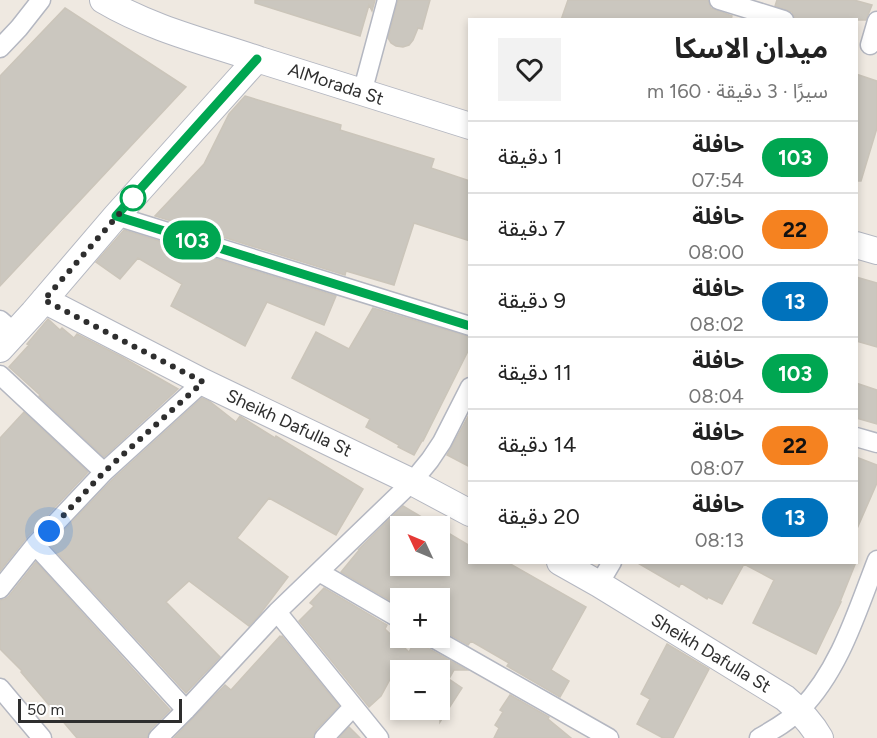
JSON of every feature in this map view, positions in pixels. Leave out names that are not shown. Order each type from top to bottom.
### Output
[{"type":"street","points":[[0,48],[41,0]]},
{"type":"street","name":"AlMorada St","points":[[103,0],[153,25],[198,41],[468,125]]},
{"type":"street","points":[[362,93],[387,0]]},
{"type":"street","points":[[719,0],[778,18]]},
{"type":"street","points":[[868,45],[877,21]]},
{"type":"street","points":[[5,334],[44,300],[257,59]]},
{"type":"street","points":[[116,216],[468,325]]},
{"type":"street","points":[[858,246],[877,251]]},
{"type":"street","name":"Sheikh Dafulla St","points":[[44,300],[203,382],[412,482],[468,512]]},
{"type":"street","points":[[0,375],[104,472]]},
{"type":"street","points":[[0,589],[35,545],[104,472],[203,382]]},
{"type":"street","points":[[158,738],[277,612],[412,482],[442,442],[468,391]]},
{"type":"street","points":[[858,437],[877,442]]},
{"type":"street","points":[[35,545],[186,710]]},
{"type":"street","points":[[759,738],[800,711],[831,669],[854,620],[877,560]]},
{"type":"street","name":"Sheikh Dafulla St","points":[[564,564],[785,698],[800,711],[820,738]]},
{"type":"street","points":[[599,584],[611,564]]},
{"type":"street","points":[[319,572],[390,613]]},
{"type":"street","points":[[277,612],[379,738]]},
{"type":"street","points":[[450,648],[609,738]]},
{"type":"street","points":[[0,688],[42,738]]},
{"type":"street","points":[[324,738],[353,707]]},
{"type":"building","points":[[255,0],[375,0],[372,11],[369,5],[360,36],[255,3]]},
{"type":"building","points":[[398,0],[430,0],[422,29],[418,28],[413,40],[409,45],[403,47],[391,43],[388,38]]},
{"type":"building","points":[[568,0],[708,0],[711,8],[732,16],[732,18],[562,18]]},
{"type":"building","points":[[777,0],[854,0],[872,5],[866,20],[794,18],[792,12],[775,6]]},
{"type":"building","points":[[65,8],[186,87],[0,286],[0,76]]},
{"type":"building","points":[[858,75],[877,81],[877,128],[861,181],[858,181]]},
{"type":"building","points":[[245,96],[341,125],[340,130],[434,159],[431,168],[468,180],[468,240],[414,223],[394,285],[346,271],[345,275],[155,216],[204,164],[229,114]]},
{"type":"building","points":[[124,230],[336,296],[324,325],[267,302],[245,346],[171,306],[182,284],[138,258],[120,279],[96,262]]},
{"type":"building","points":[[858,278],[877,283],[877,347],[858,342]]},
{"type":"building","points":[[373,308],[468,336],[468,351],[414,455],[366,427],[370,419],[292,378],[316,332],[349,349]]},
{"type":"building","points":[[48,319],[60,330],[62,328],[74,338],[77,334],[178,389],[104,457],[9,367]]},
{"type":"building","points":[[858,384],[877,390],[877,424],[858,419]]},
{"type":"building","points":[[202,398],[236,422],[240,416],[363,489],[336,535],[269,498],[237,538],[288,577],[249,626],[189,581],[166,602],[220,657],[186,693],[50,545],[112,480]]},
{"type":"building","points":[[24,412],[88,472],[27,537],[0,571],[0,438]]},
{"type":"building","points":[[468,417],[468,466],[447,455]]},
{"type":"building","points":[[858,458],[877,465],[877,483],[858,526]]},
{"type":"building","points":[[403,506],[420,516],[393,516]]},
{"type":"building","points":[[390,519],[390,576],[450,576],[450,534],[468,545],[468,564],[511,564],[586,607],[551,670],[569,681],[560,697],[507,666],[509,663],[471,641],[468,645],[450,635],[450,588],[390,588],[390,600],[341,572]]},
{"type":"building","points":[[36,562],[170,710],[150,730],[147,738],[77,738],[22,671],[0,649],[0,600],[9,596]]},
{"type":"building","points":[[639,564],[744,564],[722,604],[708,597],[707,599],[681,583],[679,587]]},
{"type":"building","points":[[744,564],[855,564],[841,602],[816,654],[753,623],[774,580]]},
{"type":"building","points":[[324,588],[387,625],[385,629],[390,634],[390,648],[405,648],[409,652],[411,648],[428,648],[449,660],[390,660],[390,679],[381,696],[369,707],[299,621],[314,606],[310,603]]},
{"type":"building","points":[[280,636],[339,706],[316,730],[313,738],[174,738],[225,685],[231,690]]},
{"type":"building","points":[[667,644],[709,669],[673,738],[663,738],[637,724],[650,699],[641,694]]},
{"type":"building","points":[[450,661],[467,670],[454,670],[450,677]]},
{"type":"building","points":[[450,680],[462,688],[450,707]]},
{"type":"building","points":[[510,695],[549,717],[548,719],[571,738],[494,738],[499,728],[495,725],[503,712],[500,710]]},
{"type":"building","points":[[349,727],[360,738],[339,738]]},
{"type":"bus line","name":"103","points":[[257,59],[116,216],[468,325]]},
{"type":"route","points":[[49,531],[104,472],[203,382],[44,300],[133,198]]}]
